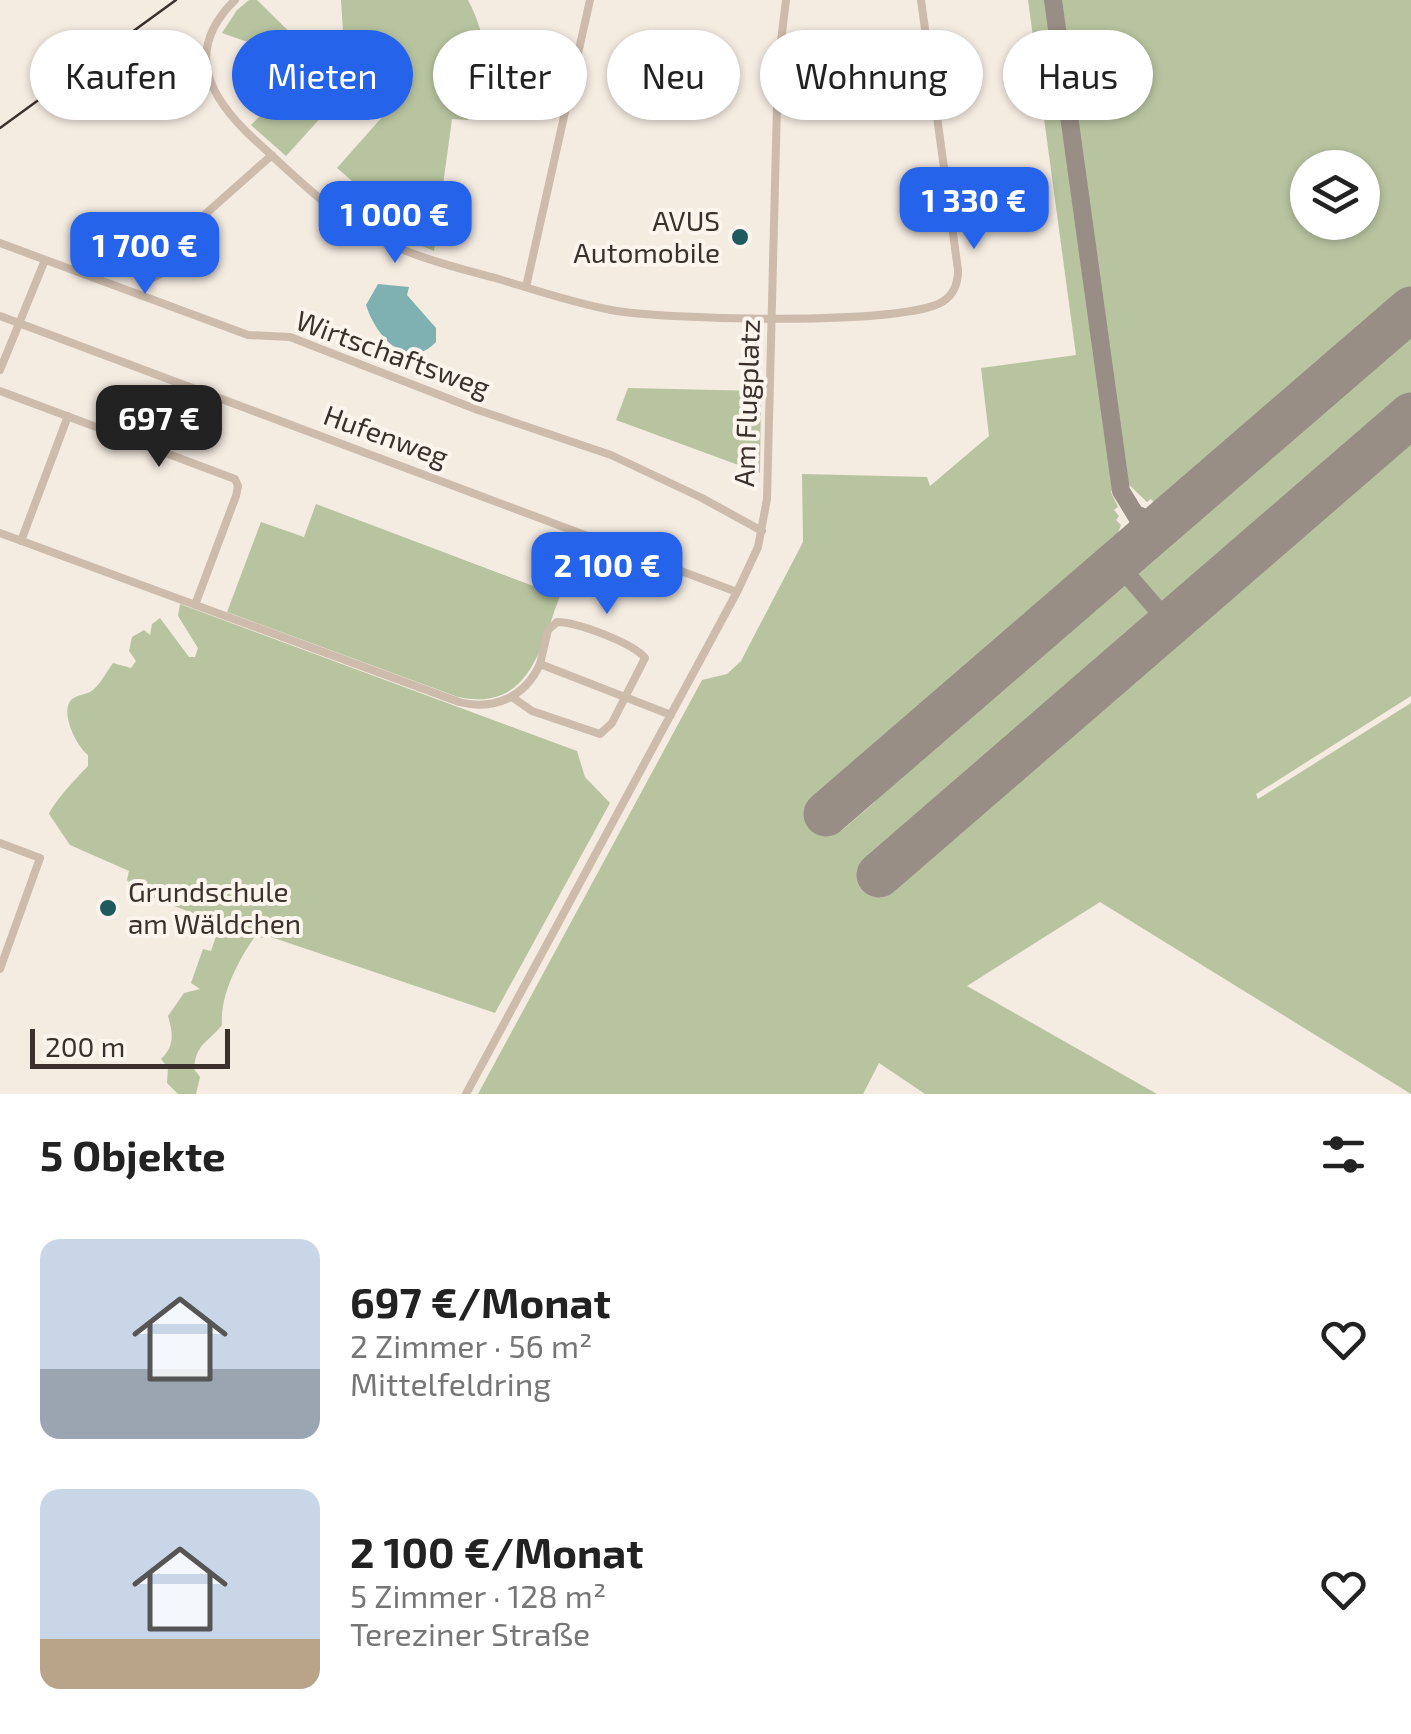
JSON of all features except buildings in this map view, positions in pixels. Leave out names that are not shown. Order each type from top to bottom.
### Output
[{"type":"street","points":[[235,0],[219,20],[208,53],[210,79],[222,107],[331,208],[382,240],[431,260],[618,312],[846,318],[927,308],[946,300],[956,286],[958,270],[921,0]]},
{"type":"street","points":[[526,288],[590,0]]},
{"type":"street","name":"Am Flugplatz","points":[[466,1094],[737,592],[762,532],[768,499],[778,66],[786,0]]},
{"type":"street","points":[[161,253],[272,155]]},
{"type":"street","name":"Wirtschaftsweg","points":[[0,243],[248,335],[290,337],[478,410],[611,456],[702,498],[762,532]]},
{"type":"street","points":[[0,370],[45,260]]},
{"type":"street","name":"Hufenweg","points":[[0,316],[737,592]]},
{"type":"street","points":[[0,391],[237,482],[236,496],[195,605]]},
{"type":"street","points":[[21,541],[68,416]]},
{"type":"street","points":[[0,533],[459,702],[484,706],[512,697],[529,683],[540,664],[548,630],[557,622],[626,644],[644,658],[612,723],[600,734],[532,711],[512,697]]},
{"type":"street","points":[[540,664],[671,714]]},
{"type":"street","points":[[0,843],[40,858],[0,969]]},
{"type":"green space","points":[[249,0],[257,0],[288,30],[232,30],[232,37],[222,33]]},
{"type":"green space","points":[[341,0],[468,0],[480,30],[433,30],[433,120],[452,120],[434,251],[377,227],[345,207],[359,187],[337,168],[380,120],[413,120],[413,30],[343,30]]},
{"type":"green space","points":[[1028,0],[1048,0],[1052,30],[1032,30]]},
{"type":"green space","points":[[1058,0],[1411,0],[1411,291],[1163,505],[1156,505],[1151,499],[1147,502],[1124,480],[1074,120],[1153,120],[1153,30],[1062,30]]},
{"type":"green space","points":[[256,120],[319,120],[286,156],[251,125]]},
{"type":"green space","points":[[1044,120],[1065,120],[1115,486],[1111,492],[1118,507],[1114,510],[1119,516],[1116,520],[1121,525],[1117,545],[857,769],[851,764],[812,798],[841,831],[875,802],[870,795],[1411,328],[1411,696],[1256,794],[1258,799],[1411,703],[1411,1094],[1100,902],[967,986],[1157,1094],[925,1094],[879,1063],[863,1094],[478,1094],[702,680],[727,674],[741,661],[803,542],[802,474],[927,477],[930,486],[989,436],[981,368],[1076,355]]},
{"type":"green space","points":[[628,388],[761,391],[760,473],[616,420]]},
{"type":"green space","points":[[316,504],[560,596],[528,672],[502,695],[482,699],[458,697],[227,612],[261,522],[304,537]]},
{"type":"green space","points":[[180,604],[577,751],[585,777],[610,803],[495,1013],[271,937],[254,938],[227,990],[222,1025],[197,1054],[194,1069],[200,1077],[196,1094],[178,1094],[167,1083],[168,1068],[161,1059],[172,1039],[168,1016],[184,993],[200,989],[191,983],[203,949],[211,951],[220,924],[139,892],[127,880],[129,871],[70,845],[49,814],[88,766],[88,755],[71,728],[68,704],[74,697],[94,689],[113,663],[131,668],[136,661],[129,651],[132,637],[144,630],[150,635],[152,624],[160,618],[189,657],[195,657],[198,648],[178,616]]},
{"type":"water","points":[[378,284],[409,287],[407,295],[436,328],[436,342],[425,351],[414,353],[403,352],[384,338],[366,305]]},
{"type":"taxiway","points":[[1053,0],[1121,491],[1143,527],[1136,547]]},
{"type":"taxiway","points":[[1138,515],[1154,522],[1170,517]]},
{"type":"taxiway","points":[[1117,563],[1170,624]]},
{"type":"runway","points":[[826,814],[1411,309]]},
{"type":"runway","points":[[879,875],[1411,415]]},
{"type":"tram line","points":[[0,128],[176,0]]},
{"type":"place","name":"AVUS Automobile","points":[[740,237]]},
{"type":"place","name":"Grundschule am Wäldchen","points":[[108,908]]}]
